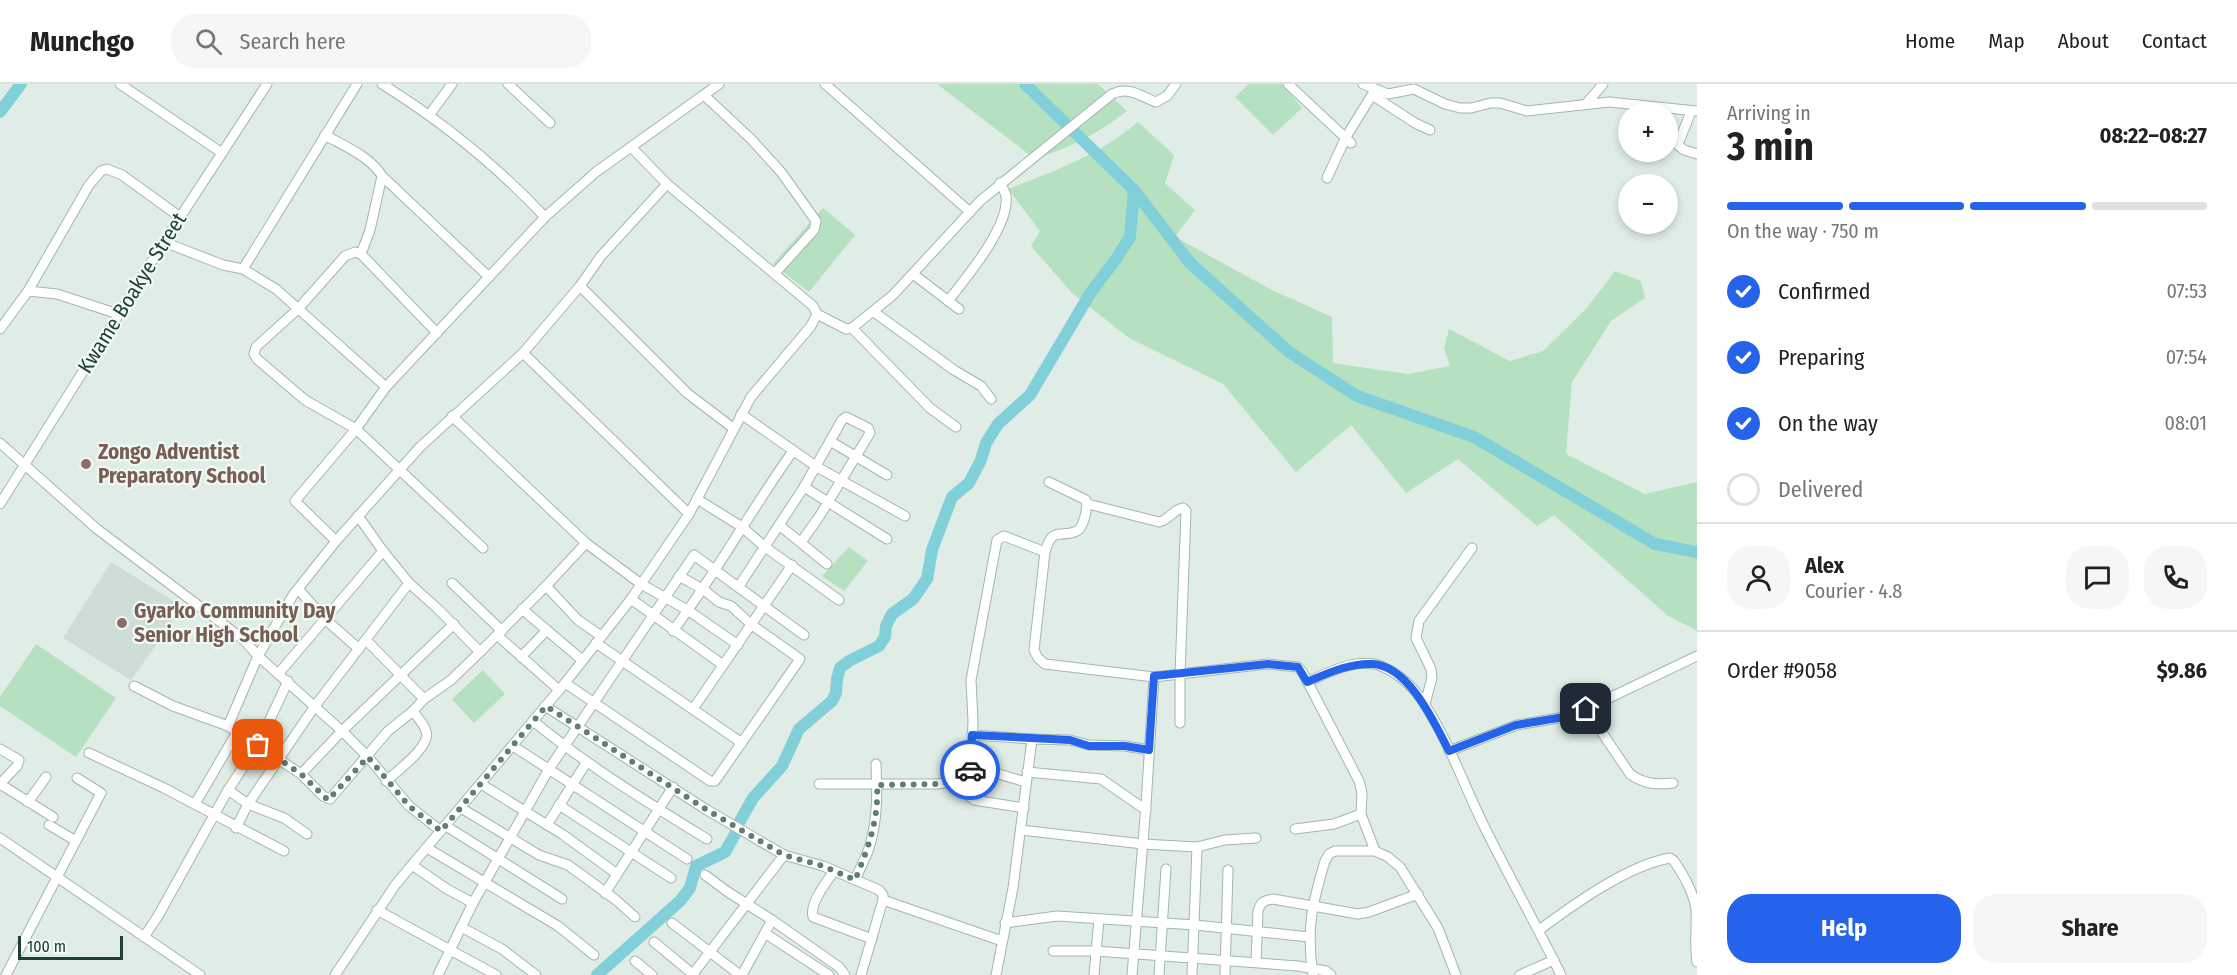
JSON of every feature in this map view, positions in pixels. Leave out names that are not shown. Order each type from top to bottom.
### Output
[{"type":"street","points":[[120,84],[222,153]]},
{"type":"street","name":"Kwame Boakye Street","points":[[0,504],[118,314],[267,84]]},
{"type":"street","points":[[243,269],[357,84]]},
{"type":"street","points":[[382,84],[430,114],[476,150],[521,191],[545,217]]},
{"type":"street","points":[[430,114],[452,84]]},
{"type":"street","points":[[508,84],[550,123]]},
{"type":"street","points":[[336,541],[295,501],[356,429],[386,387],[545,217],[596,172],[720,84]]},
{"type":"street","points":[[825,84],[970,212]]},
{"type":"street","points":[[632,148],[667,184],[813,306],[816,314],[846,329],[852,328],[874,312],[1000,183],[1112,94],[1130,90],[1156,102],[1167,96],[1176,84]]},
{"type":"street","points":[[1288,84],[1349,140]]},
{"type":"street","points":[[1363,84],[1415,123],[1430,130]]},
{"type":"street","points":[[1586,104],[1603,84]]},
{"type":"street","points":[[1603,84],[1609,102]]},
{"type":"street","points":[[1373,93],[1388,94],[1414,89],[1445,104],[1460,108],[1500,103],[1527,111],[1609,102],[1618,104]]},
{"type":"street","points":[[1327,178],[1373,93]]},
{"type":"street","points":[[705,96],[782,172],[816,221],[814,230],[775,273]]},
{"type":"street","points":[[1678,111],[1694,112],[1678,144],[1684,150],[1697,154]]},
{"type":"street","points":[[325,135],[378,169],[382,176],[489,277]]},
{"type":"street","points":[[0,329],[28,291],[89,185],[101,171],[107,169],[122,175],[180,217]]},
{"type":"street","points":[[361,254],[370,230],[382,176]]},
{"type":"street","points":[[948,300],[983,256],[1004,215],[1006,195],[1000,183]]},
{"type":"street","points":[[195,804],[232,729],[258,656],[298,589],[357,516],[420,447],[523,353],[580,286],[601,256],[667,184]]},
{"type":"street","points":[[164,242],[223,265],[243,269],[276,289],[386,387]]},
{"type":"street","points":[[437,333],[361,254],[355,252],[345,256],[298,309],[256,347],[254,354],[305,400],[356,429],[483,548]]},
{"type":"street","points":[[913,273],[959,309]]},
{"type":"street","points":[[580,286],[687,393],[733,428]]},
{"type":"street","points":[[28,291],[57,294],[118,314]]},
{"type":"street","points":[[874,312],[954,370],[981,386],[991,399]]},
{"type":"street","points":[[340,973],[377,910],[412,865],[562,687],[631,599],[689,514],[733,428],[752,397],[811,326],[816,314]]},
{"type":"street","points":[[852,328],[930,408],[956,427]]},
{"type":"street","points":[[523,353],[689,514]]},
{"type":"street","points":[[741,414],[840,481],[905,516]]},
{"type":"street","points":[[452,416],[586,543],[640,584],[688,611],[738,645]]},
{"type":"street","points":[[739,586],[804,487],[842,420],[846,417],[854,420],[870,430],[819,517],[801,542]]},
{"type":"street","points":[[830,441],[887,475]]},
{"type":"street","points":[[0,443],[97,529],[244,640],[258,656],[288,681],[368,757],[409,806],[443,829],[562,899]]},
{"type":"street","points":[[673,631],[704,590],[742,527],[793,451]]},
{"type":"street","points":[[1049,482],[1086,500],[1088,504],[1159,522],[1164,521],[1179,508],[1186,511],[1180,723]]},
{"type":"street","points":[[804,487],[887,539]]},
{"type":"street","points":[[697,499],[742,527],[765,547],[839,600]]},
{"type":"street","points":[[1088,504],[1080,528],[1051,537],[1045,552],[1034,650],[1038,658],[1045,664],[1154,676],[1268,664],[1298,667],[1359,781],[1362,793],[1361,814],[1375,851]]},
{"type":"street","points":[[357,516],[409,583],[454,624],[480,652]]},
{"type":"street","points":[[779,525],[827,564]]},
{"type":"street","points":[[1024,808],[974,800],[969,796],[967,789],[971,766],[971,680],[997,540],[1004,536],[1045,552]]},
{"type":"street","points":[[134,686],[173,706],[232,729],[301,774],[323,796],[330,799],[388,731],[424,699],[451,680],[500,633],[586,543]]},
{"type":"street","points":[[1425,704],[1432,678],[1431,669],[1416,638],[1419,621],[1473,548]]},
{"type":"street","points":[[279,674],[383,551]]},
{"type":"street","points":[[438,975],[473,903],[563,746],[694,555],[804,635]]},
{"type":"street","points":[[693,709],[792,565]]},
{"type":"street","points":[[452,583],[521,657],[562,687],[593,703],[713,782],[800,661],[799,657],[752,625],[738,611],[719,602],[704,590],[679,576]]},
{"type":"street","points":[[236,828],[248,804],[315,706],[409,583]]},
{"type":"street","points":[[546,586],[578,620],[623,660],[741,743]]},
{"type":"street","points":[[298,589],[359,650]]},
{"type":"street","points":[[631,599],[651,616],[723,665]]},
{"type":"street","points":[[522,609],[582,660]]},
{"type":"street","points":[[301,774],[342,731],[454,624]]},
{"type":"street","points":[[521,657],[546,630]]},
{"type":"street","points":[[366,640],[424,699]]},
{"type":"street","points":[[1449,751],[1516,725],[1564,717],[1586,709],[1697,656]]},
{"type":"street","points":[[1307,682],[1340,668],[1376,664],[1404,680],[1425,704],[1484,826],[1561,975]]},
{"type":"street","points":[[1132,975],[1146,810],[1154,676]]},
{"type":"street","points":[[144,936],[158,916],[228,790],[258,745],[288,681]]},
{"type":"street","points":[[546,706],[707,810],[784,855],[834,871],[879,890],[884,895],[883,900],[861,975]]},
{"type":"street","points":[[1586,709],[1602,736],[1630,774],[1640,781],[1656,785],[1674,783]]},
{"type":"street","points":[[386,781],[427,741],[427,731],[413,711]]},
{"type":"street","points":[[533,721],[563,746],[630,793],[707,839]]},
{"type":"street","points":[[972,735],[1070,740],[1089,746],[1125,746],[1149,750]]},
{"type":"street","points":[[996,975],[1013,888],[1032,738]]},
{"type":"street","points":[[513,746],[687,859]]},
{"type":"street","points":[[0,749],[19,760],[17,766],[0,784],[28,802],[76,841]]},
{"type":"street","points":[[89,753],[195,804],[236,828],[284,851]]},
{"type":"street","points":[[547,825],[586,763]]},
{"type":"street","points":[[855,880],[870,845],[875,818],[876,764]]},
{"type":"street","points":[[971,766],[1027,777],[1101,779],[1146,810]]},
{"type":"street","points":[[28,802],[46,777]]},
{"type":"street","points":[[6,975],[101,792],[77,778]]},
{"type":"street","points":[[819,784],[938,784],[969,779]]},
{"type":"street","points":[[482,784],[547,825],[617,874]]},
{"type":"street","points":[[605,893],[673,787]]},
{"type":"street","points":[[228,790],[248,804],[284,818],[307,834]]},
{"type":"street","points":[[559,805],[671,878]]},
{"type":"street","points":[[461,808],[540,855],[568,866],[635,917]]},
{"type":"street","points":[[1295,828],[1334,824],[1361,814]]},
{"type":"street","points":[[1021,830],[1143,844],[1197,847],[1225,840],[1256,838]]},
{"type":"street","points":[[0,838],[200,975]]},
{"type":"street","points":[[1192,975],[1197,847]]},
{"type":"street","points":[[427,848],[558,926],[594,955]]},
{"type":"street","points":[[1313,972],[1309,937],[1312,906],[1325,861],[1329,854],[1335,851],[1375,851],[1388,857],[1400,867],[1418,894],[1438,928],[1456,975]]},
{"type":"street","points":[[654,942],[694,974],[784,855]]},
{"type":"street","points":[[1539,930],[1578,901],[1605,886],[1632,872],[1670,858],[1691,889],[1697,911],[1695,945],[1697,962]]},
{"type":"street","points":[[412,865],[447,889],[473,903]]},
{"type":"street","points":[[1159,975],[1166,869]]},
{"type":"street","points":[[1226,975],[1228,870]]},
{"type":"street","points":[[834,871],[814,904],[811,912],[813,917],[872,939]]},
{"type":"street","points":[[705,875],[839,967],[845,975]]},
{"type":"street","points":[[1256,962],[1258,911],[1260,904],[1264,901],[1273,899],[1358,914],[1418,894]]},
{"type":"street","points":[[883,900],[1002,941]]},
{"type":"street","points":[[377,910],[496,975]]},
{"type":"street","points":[[1005,923],[1057,916],[1194,925],[1309,937]]},
{"type":"street","points":[[1094,975],[1099,919]]},
{"type":"street","points":[[672,923],[741,975],[772,920]]},
{"type":"street","points":[[461,927],[502,949],[536,975]]},
{"type":"street","points":[[766,934],[829,975]]},
{"type":"street","points":[[1053,951],[1134,953],[1256,962],[1313,972],[1326,971],[1331,975]]},
{"type":"street","points":[[1520,975],[1554,960]]},
{"type":"street","points":[[635,961],[652,975]]},
{"type":"shaded area","name":"Gyarko Community Day Senior High School","points":[[111,562],[183,607],[131,680],[63,638]]},
{"type":"green space","points":[[937,84],[1098,84],[1127,111],[1083,139],[1035,159]]},
{"type":"green space","points":[[1249,84],[1282,84],[1302,108],[1273,135],[1235,97]]},
{"type":"green space","points":[[1138,122],[1174,155],[1165,183],[1195,210],[1175,237],[1270,289],[1332,317],[1333,363],[1408,374],[1450,366],[1444,349],[1449,329],[1510,361],[1543,351],[1586,309],[1615,271],[1641,281],[1645,298],[1611,321],[1572,382],[1566,454],[1645,494],[1697,482],[1697,631],[1667,615],[1554,515],[1537,526],[1458,459],[1406,493],[1351,425],[1296,472],[1223,384],[1129,338],[1072,293],[1031,246],[1040,231],[1008,189],[1060,169],[1092,153]]},
{"type":"green space","points":[[823,208],[855,235],[809,292],[773,264]]},
{"type":"green space","points":[[849,547],[868,561],[844,591],[822,576]]},
{"type":"green space","points":[[36,644],[116,698],[76,757],[0,706],[0,697]]},
{"type":"green space","points":[[483,670],[505,694],[474,723],[452,699]]},
{"type":"waterway","points":[[0,112],[21,84]]},
{"type":"waterway","points":[[1025,84],[1134,190],[1190,263],[1289,352],[1357,396],[1474,437],[1655,544],[1697,552]]},
{"type":"waterway","points":[[740,821],[753,798],[782,766],[799,729],[832,701],[836,693],[840,668],[879,646],[885,637],[886,626],[892,614],[913,599],[927,579],[932,550],[952,497],[969,483],[981,460],[986,443],[998,424],[1030,395],[1091,292],[1130,237],[1134,190]]},
{"type":"waterway","points":[[597,975],[680,901],[690,888],[696,866],[725,852],[737,831]]},
{"type":"way so far","points":[[258,745],[301,774],[328,800],[368,757],[409,806],[441,831],[546,706],[707,810],[784,855],[823,866],[855,880],[870,845],[878,797],[877,785],[938,784],[969,779],[970,770]]},
{"type":"place","name":"Zongo Adventist Preparatory School","points":[[86,464]]},
{"type":"place","name":"Gyarko Community Day Senior High School","points":[[122,623]]},
{"type":"route","points":[[970,770],[972,735],[1070,740],[1089,746],[1125,746],[1149,750],[1154,676],[1203,670],[1268,664],[1292,665],[1298,667],[1307,682],[1340,668],[1359,664],[1376,664],[1404,680],[1425,704],[1449,751],[1516,725],[1564,717],[1586,709]]}]
